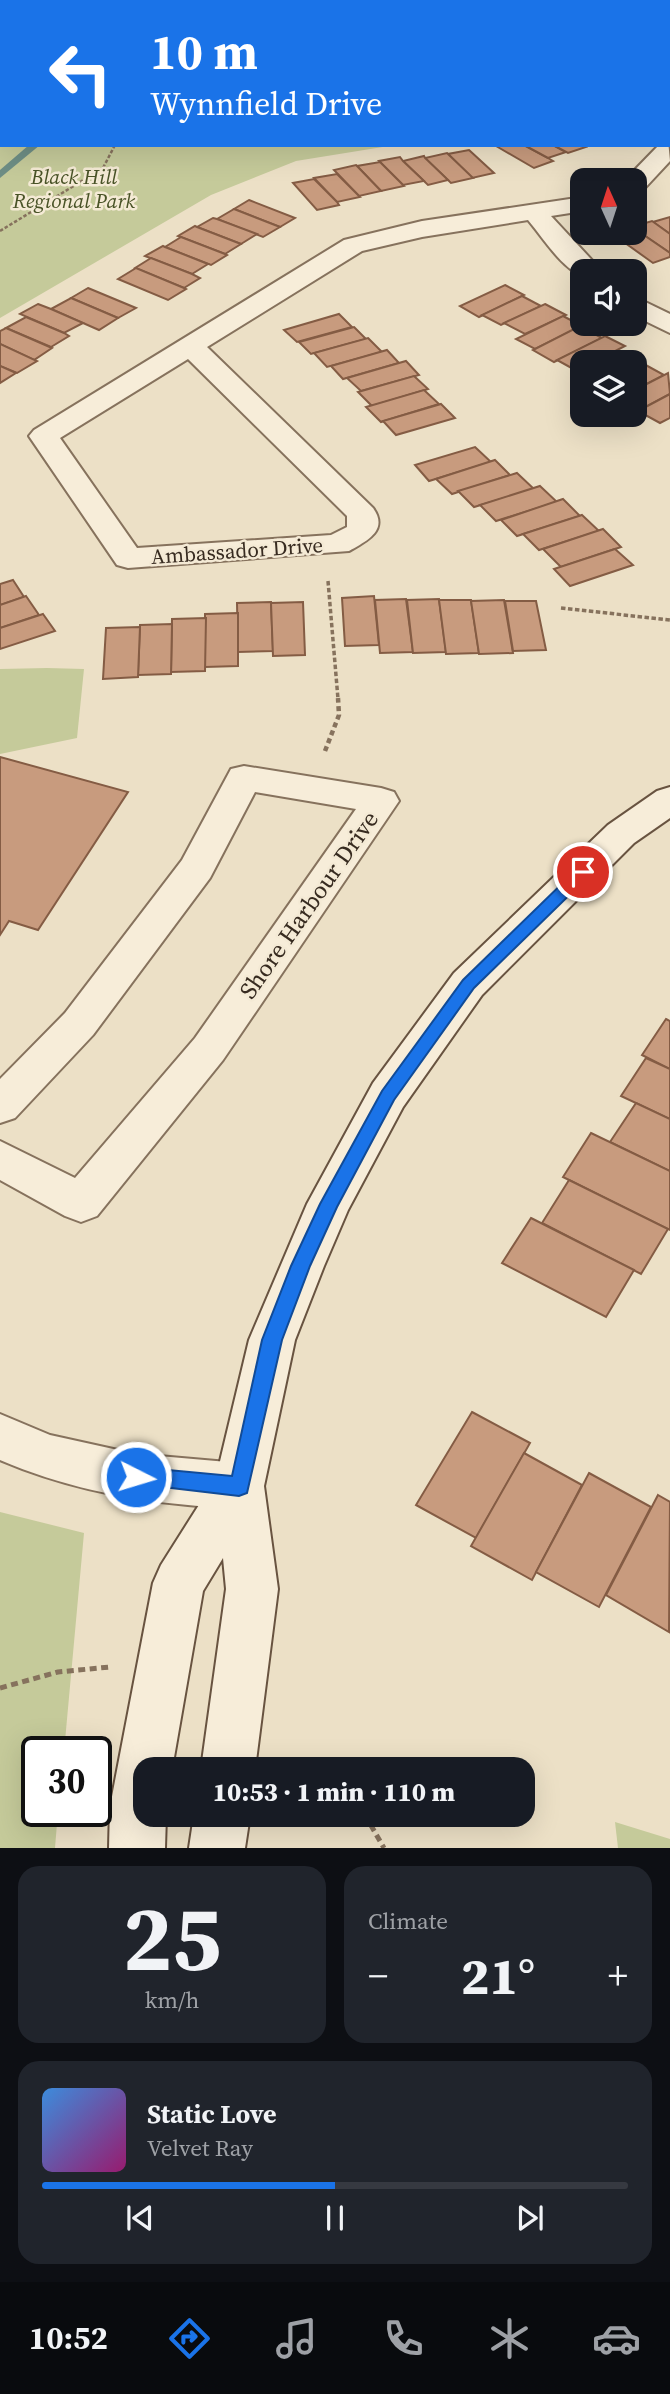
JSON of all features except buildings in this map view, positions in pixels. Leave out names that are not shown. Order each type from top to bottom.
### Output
[{"type":"street","points":[[648,171],[670,148]]},
{"type":"street","name":"Ambassador Drive","points":[[190,345],[362,514],[362,531],[338,544],[128,558],[44,436],[190,345],[353,246],[422,229],[570,206]]},
{"type":"street","points":[[535,213],[574,259]]},
{"type":"street","name":"Shore Harbour Drive","points":[[0,1106],[79,1024],[197,868],[244,778],[381,801],[209,1048],[81,1203],[0,1159]]},
{"type":"street","points":[[136,1848],[138,1807],[179,1583],[239,1486],[272,1340],[300,1266],[329,1204],[388,1096],[468,984],[621,834],[670,800]]},
{"type":"street","points":[[0,1437],[48,1457],[136,1477],[239,1486]]},
{"type":"street","points":[[230,1757],[252,1589],[239,1486]]},
{"type":"street","points":[[217,1848],[220,1827]]},
{"type":"path","points":[[0,231],[96,174],[103,168],[114,147]]},
{"type":"path","points":[[311,789],[339,715],[324,545]]},
{"type":"path","points":[[561,608],[670,620]]},
{"type":"path","points":[[0,1688],[58,1672],[96,1667]]},
{"type":"path","points":[[372,1827],[384,1848]]},
{"type":"green space","name":"Black Hill Regional Park","points":[[0,147],[383,147],[296,161],[211,195],[0,318]]},
{"type":"green space","points":[[0,669],[84,669],[77,738],[0,754]]},
{"type":"green space","points":[[0,1512],[84,1533],[65,1736],[21,1736],[21,1827],[57,1827],[55,1848],[0,1848]]},
{"type":"green space","points":[[615,1822],[670,1839],[670,1848],[618,1848]]},
{"type":"waterway","points":[[0,175],[33,147]]},
{"type":"route","points":[[136,1477],[239,1486],[272,1340],[300,1266],[329,1204],[388,1096],[468,984],[583,872]]}]
